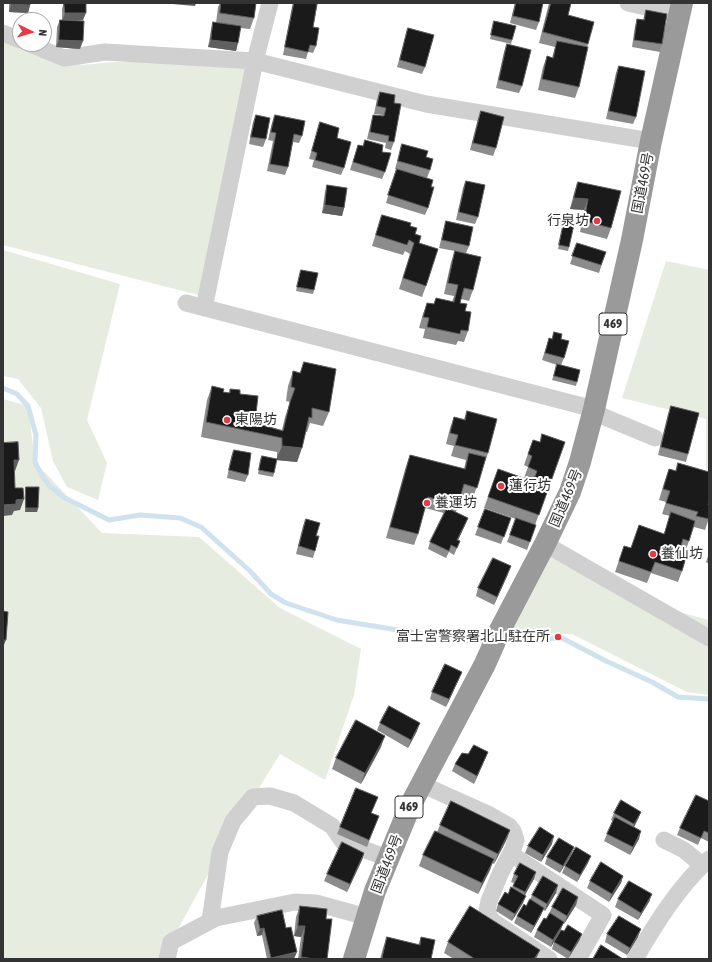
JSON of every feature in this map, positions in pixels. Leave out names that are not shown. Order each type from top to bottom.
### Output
[{"type":"highway","name":"国道469号","points":[[354,959],[388,858],[410,806],[485,664],[500,630],[545,544],[570,492],[594,410],[632,240],[651,140],[681,9]]},
{"type":"street","points":[[204,308],[255,61],[270,3]]},
{"type":"street","points":[[628,3],[681,9]]},
{"type":"street","points":[[49,52],[64,58],[105,52],[255,61],[426,104],[651,140]]},
{"type":"street","points":[[186,303],[594,410],[602,416],[655,438]]},
{"type":"street","points":[[545,544],[709,638]]},
{"type":"street","points":[[421,784],[490,815],[509,826],[513,831],[516,840],[511,854],[497,880],[487,911],[491,920],[549,959]]},
{"type":"street","points":[[210,921],[220,852],[234,821],[253,797],[270,796],[294,803],[332,826],[343,842],[388,858]]},
{"type":"street","points":[[635,959],[651,932],[690,878],[705,862],[664,840]]},
{"type":"street","points":[[511,854],[603,915],[578,959]]},
{"type":"street","points":[[167,959],[171,942],[216,918],[295,902],[316,903],[367,917]]},
{"type":"shaded area","points":[[3,42],[12,45],[12,52],[37,52],[82,65],[114,62],[255,61],[206,297],[3,245]]},
{"type":"shaded area","points":[[3,250],[120,284],[87,420],[107,463],[98,500],[67,487],[53,461],[41,408],[18,379],[3,376]]},
{"type":"shaded area","points":[[666,261],[709,270],[709,474],[706,468],[706,419],[622,398]]},
{"type":"shaded area","points":[[3,399],[28,406],[35,462],[102,533],[199,537],[280,608],[361,649],[354,695],[325,780],[280,754],[219,855],[162,959],[3,959]]},
{"type":"shaded area","points":[[549,554],[653,605],[709,620],[709,695],[687,692],[572,634],[508,632]]},
{"type":"building","points":[[30,3],[30,5],[11,4]]},
{"type":"building","points":[[64,3],[86,3],[86,13],[65,13]]},
{"type":"building","points":[[221,3],[256,3],[254,18],[220,13]]},
{"type":"building","points":[[294,3],[317,4],[313,27],[319,28],[316,46],[310,45],[308,52],[285,47]]},
{"type":"building","points":[[516,3],[543,3],[539,22],[513,16]]},
{"type":"building","points":[[551,3],[571,3],[568,15],[594,22],[588,44],[543,32]]},
{"type":"building","points":[[646,10],[667,14],[662,44],[634,40],[637,19],[644,20]]},
{"type":"building","points":[[60,20],[84,21],[83,41],[59,40]]},
{"type":"building","points":[[494,21],[516,26],[512,40],[491,35]]},
{"type":"building","points":[[213,22],[241,26],[238,43],[211,40]]},
{"type":"building","points":[[408,28],[434,35],[425,67],[400,60]]},
{"type":"building","points":[[557,41],[588,47],[579,87],[542,79],[547,56],[553,58]]},
{"type":"building","points":[[507,44],[531,50],[522,86],[499,80]]},
{"type":"building","points":[[619,66],[645,71],[636,117],[609,111]]},
{"type":"building","points":[[380,92],[395,95],[394,103],[401,104],[394,142],[388,141],[389,136],[370,132],[373,115],[384,116],[386,108],[377,106]]},
{"type":"building","points":[[481,111],[504,117],[496,148],[473,143]]},
{"type":"building","points":[[256,115],[270,118],[266,139],[251,137]]},
{"type":"building","points":[[275,115],[305,121],[302,136],[294,134],[288,167],[270,164],[276,133],[271,132]]},
{"type":"building","points":[[320,122],[339,128],[337,138],[351,142],[344,168],[315,160],[317,153],[312,151]]},
{"type":"building","points":[[365,140],[383,145],[382,152],[391,153],[385,172],[353,162],[358,145],[363,146]]},
{"type":"building","points":[[402,144],[428,151],[426,157],[433,159],[430,170],[398,161]]},
{"type":"building","points":[[397,169],[433,180],[431,187],[434,187],[428,208],[388,195]]},
{"type":"building","points":[[466,181],[485,185],[478,217],[459,212]]},
{"type":"building","points":[[578,182],[621,191],[611,228],[584,221],[588,199],[574,198]]},
{"type":"building","points":[[327,185],[347,188],[344,208],[325,205]]},
{"type":"building","points":[[382,215],[411,223],[410,226],[417,228],[415,234],[421,236],[419,243],[438,249],[426,286],[403,278],[414,243],[409,240],[407,245],[376,235]]},
{"type":"building","points":[[565,217],[575,220],[569,247],[559,245]]},
{"type":"building","points":[[446,221],[473,227],[469,246],[442,240]]},
{"type":"building","points":[[577,243],[606,252],[601,265],[572,256]]},
{"type":"building","points":[[455,251],[481,257],[473,290],[464,288],[460,303],[467,304],[465,311],[471,312],[468,331],[461,330],[460,334],[427,327],[429,318],[423,317],[427,303],[434,304],[436,298],[454,302],[458,285],[448,283]]},
{"type":"building","points":[[301,270],[318,273],[314,290],[297,287]]},
{"type":"building","points":[[554,332],[562,334],[561,339],[569,341],[564,358],[545,353],[549,338],[552,339]]},
{"type":"building","name":"東陽坊","points":[[304,362],[336,369],[329,412],[312,408],[312,418],[309,417],[302,448],[282,446],[282,438],[206,422],[212,386],[224,389],[223,392],[230,393],[230,389],[240,390],[240,394],[258,396],[255,423],[283,431],[295,388],[291,387],[293,371],[300,373]]},
{"type":"building","points":[[557,364],[580,370],[577,382],[554,376]]},
{"type":"building","points":[[671,406],[699,413],[688,454],[661,447]]},
{"type":"building","points":[[467,411],[497,419],[488,453],[455,445],[458,435],[450,433],[454,417],[465,420]]},
{"type":"building","name":"蓮行坊","points":[[542,434],[565,442],[539,515],[488,497],[498,469],[526,479],[524,484],[531,487],[537,471],[528,467],[532,456],[528,454],[533,440],[540,442]]},
{"type":"building","points":[[18,442],[19,460],[14,460],[15,488],[23,488],[24,499],[16,500],[16,504],[3,505],[3,443]]},
{"type":"building","points":[[234,450],[251,453],[248,475],[229,470]]},
{"type":"building","name":"養運坊","points":[[469,453],[486,457],[477,488],[464,484],[458,505],[428,497],[418,534],[390,527],[410,455],[465,469]]},
{"type":"building","points":[[262,456],[277,459],[274,473],[259,470]]},
{"type":"building","points":[[678,463],[709,472],[709,519],[696,516],[698,512],[666,503],[670,491],[663,489],[669,469],[676,471]]},
{"type":"building","points":[[26,487],[39,487],[38,508],[26,508]]},
{"type":"building","points":[[447,508],[468,518],[457,540],[460,541],[457,548],[451,545],[449,551],[430,542]]},
{"type":"building","points":[[485,509],[511,518],[504,537],[478,527]]},
{"type":"building","name":"養仙坊","points":[[671,512],[695,521],[689,541],[683,539],[679,552],[687,554],[682,571],[655,562],[651,572],[619,561],[624,546],[631,548],[639,525],[664,534]]},
{"type":"building","points":[[516,518],[536,525],[530,542],[510,535]]},
{"type":"building","points":[[306,519],[320,523],[316,536],[319,536],[315,551],[299,546]]},
{"type":"building","points":[[493,558],[511,566],[497,597],[478,588]]},
{"type":"building","points":[[3,611],[8,612],[6,640],[3,640]]},
{"type":"building","points":[[445,664],[462,672],[449,699],[432,692]]},
{"type":"building","points":[[389,706],[420,723],[411,740],[380,723]]},
{"type":"building","points":[[356,720],[385,736],[365,773],[336,758]]},
{"type":"building","points":[[474,745],[488,752],[477,776],[455,764],[462,753],[468,754]]},
{"type":"building","points":[[356,788],[378,797],[371,813],[379,816],[369,840],[340,827]]},
{"type":"building","points":[[696,795],[709,801],[709,833],[704,831],[701,838],[680,828]]},
{"type":"building","points":[[621,800],[641,812],[634,824],[614,813]]},
{"type":"building","points":[[451,801],[510,830],[498,854],[440,825]]},
{"type":"building","points":[[615,817],[641,831],[633,847],[607,834]]},
{"type":"building","points":[[540,827],[554,836],[543,855],[528,846]]},
{"type":"building","points":[[435,831],[494,859],[482,883],[423,855]]},
{"type":"building","points":[[559,838],[574,847],[563,866],[547,857]]},
{"type":"building","points":[[342,842],[364,853],[350,884],[327,874]]},
{"type":"building","points":[[576,847],[591,856],[580,875],[565,866]]},
{"type":"building","points":[[601,862],[623,876],[612,894],[590,881]]},
{"type":"building","points":[[520,863],[536,872],[525,892],[513,886],[518,876],[514,874]]},
{"type":"building","points":[[543,876],[558,885],[547,904],[532,895]]},
{"type":"building","points":[[629,881],[652,894],[641,913],[618,899]]},
{"type":"building","points":[[511,887],[526,896],[515,914],[498,904],[505,892],[508,894]]},
{"type":"building","points":[[563,888],[578,897],[567,916],[552,907]]},
{"type":"building","points":[[530,899],[544,908],[534,926],[517,916],[524,904],[526,906]]},
{"type":"building","points":[[300,906],[327,909],[326,919],[332,919],[327,959],[301,957],[305,926],[298,926]]},
{"type":"building","points":[[470,906],[540,950],[534,959],[475,959],[448,942]]},
{"type":"building","points":[[282,910],[286,928],[291,927],[297,952],[271,958],[264,928],[260,929],[257,916]]},
{"type":"building","points":[[550,913],[564,922],[553,940],[537,930],[544,918],[546,919]]},
{"type":"building","points":[[619,916],[641,929],[630,948],[607,934]]},
{"type":"building","points":[[568,925],[582,934],[571,952],[554,942],[561,930],[564,931]]},
{"type":"building","points":[[387,937],[420,945],[421,937],[435,940],[431,959],[382,959]]},
{"type":"building","points":[[601,945],[623,959],[593,959]]},
{"type":"waterway","points":[[3,388],[17,394],[28,406],[36,435],[35,462],[49,485],[63,497],[109,520],[140,515],[180,518],[201,527],[250,571],[271,594],[286,603],[337,620],[464,641],[488,641]]},
{"type":"waterway","points":[[502,640],[562,638],[606,661],[652,682],[678,697],[709,699]]},
{"type":"place","name":"行泉坊","points":[[597,221]]},
{"type":"place","name":"東陽坊","points":[[227,420]]},
{"type":"place","name":"蓮行坊","points":[[501,486]]},
{"type":"place","name":"養運坊","points":[[427,503]]},
{"type":"place","name":"養仙坊","points":[[653,554]]},
{"type":"place","name":"富士宮警察署北山駐在所","points":[[558,637]]}]
